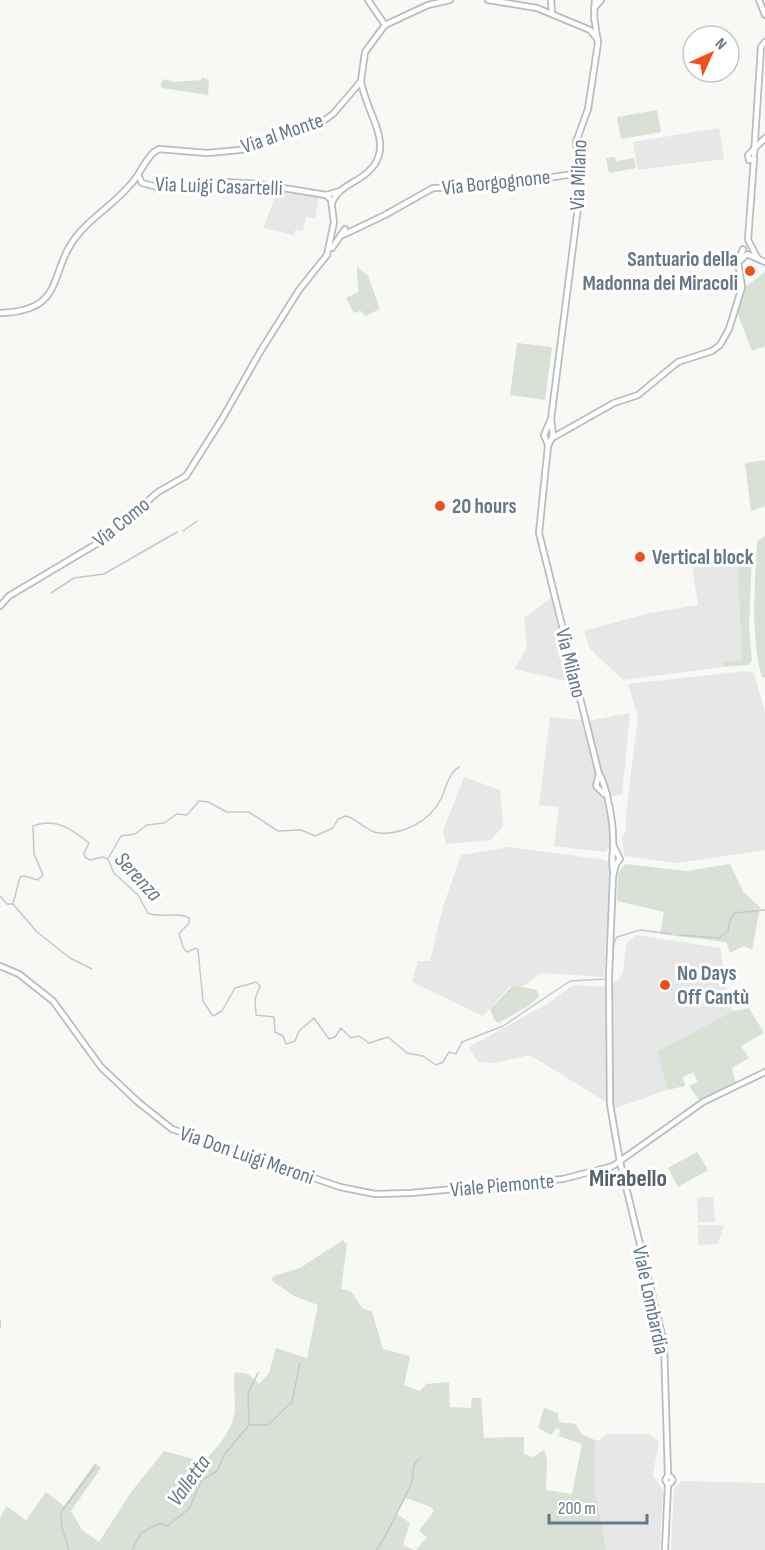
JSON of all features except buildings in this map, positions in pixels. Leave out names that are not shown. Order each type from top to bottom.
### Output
[{"type":"street","points":[[368,0],[385,25]]},
{"type":"street","points":[[332,203],[340,191],[372,170],[381,147],[360,85],[365,52],[385,25],[428,5],[450,0]]},
{"type":"street","points":[[488,0],[523,5],[552,14],[571,25],[590,30],[598,40]]},
{"type":"street","points":[[551,0],[552,14]]},
{"type":"street","points":[[590,30],[594,27],[595,0]]},
{"type":"street","points":[[594,8],[601,0]]},
{"type":"street","points":[[759,0],[765,15]]},
{"type":"street","name":"Via Milano","points":[[594,16],[598,40],[588,109],[576,142],[580,173],[569,287],[551,419],[539,533],[600,780]]},
{"type":"street","points":[[758,259],[751,248],[748,237],[752,159],[757,141],[755,120],[761,47],[765,42]]},
{"type":"street","name":"Via al Monte","points":[[138,175],[150,155],[159,149],[207,153],[259,146],[281,132],[322,122],[333,114],[360,85]]},
{"type":"street","points":[[757,141],[765,138]]},
{"type":"street","name":"Via Borgognone","points":[[344,233],[351,233],[433,188],[494,186],[580,173]]},
{"type":"street","points":[[0,313],[19,313],[42,303],[52,290],[79,233],[138,175]]},
{"type":"street","name":"Via Luigi Casartelli","points":[[138,175],[141,182],[165,189],[224,182],[259,184],[326,195],[340,191]]},
{"type":"street","points":[[130,185],[141,182]]},
{"type":"street","points":[[326,195],[332,203],[333,215],[334,230],[330,249]]},
{"type":"street","points":[[333,215],[344,233]]},
{"type":"street","points":[[334,230],[340,224]]},
{"type":"street","points":[[334,230],[336,235],[344,233]]},
{"type":"street","points":[[330,249],[344,233]]},
{"type":"street","points":[[550,436],[559,434],[614,403],[638,395],[678,362],[712,351],[720,345],[729,329],[742,287],[738,264],[748,237]]},
{"type":"street","points":[[743,248],[751,248]]},
{"type":"street","points":[[743,248],[747,254],[765,262]]},
{"type":"street","points":[[738,264],[751,248]]},
{"type":"street","name":"Via Como","points":[[0,606],[9,596],[103,540],[158,492],[186,476],[222,419],[260,351],[299,290],[330,249]]},
{"type":"street","points":[[600,780],[596,786],[602,787]]},
{"type":"street","points":[[600,780],[614,854],[609,975],[610,1104],[620,1162]]},
{"type":"street","points":[[613,862],[620,859],[614,854]]},
{"type":"street","name":"Via Don Luigi Meroni","points":[[0,966],[19,974],[52,1001],[101,1067],[138,1102],[172,1129],[340,1187],[381,1194]]},
{"type":"street","name":"Viale Piemonte","points":[[381,1194],[563,1179],[613,1166],[703,1102],[765,1072]]},
{"type":"street","name":"Viale Lombardia","points":[[620,1162],[664,1342],[668,1476],[672,1479],[668,1484],[665,1550]]},
{"type":"shaded area","points":[[202,77],[209,80],[208,95],[160,86],[164,79],[173,82],[201,80]]},
{"type":"shaded area","points":[[657,110],[661,132],[621,139],[617,117]]},
{"type":"shaded area","points":[[719,128],[724,159],[638,170],[633,142]]},
{"type":"shaded area","points":[[615,157],[616,161],[634,158],[636,168],[609,173],[606,158]]},
{"type":"shaded area","points":[[279,188],[319,196],[315,219],[306,217],[303,231],[295,230],[294,235],[263,228]]},
{"type":"shaded area","points":[[357,267],[368,276],[380,309],[365,316],[361,311],[354,313],[346,298],[358,292]]},
{"type":"shaded area","points":[[765,272],[765,346],[752,351],[737,312],[745,287]]},
{"type":"shaded area","points":[[517,343],[552,347],[545,400],[510,395]]},
{"type":"shaded area","points":[[765,460],[765,506],[751,511],[745,463]]},
{"type":"shaded area","points":[[765,536],[765,677],[762,678],[756,644],[755,593],[757,541]]},
{"type":"shaded area","points":[[752,552],[749,628],[752,660],[749,665],[724,667],[721,662],[742,660],[737,556]]},
{"type":"shaded area","points":[[737,556],[742,660],[721,663],[724,667],[623,680],[590,649],[584,631],[645,614],[698,605],[691,559]]},
{"type":"shaded area","points":[[551,598],[571,682],[514,669],[527,648],[524,618]]},
{"type":"shaded area","points":[[746,671],[754,673],[765,712],[765,850],[677,863],[624,856],[622,838],[626,830],[638,717],[628,684]]},
{"type":"shaded area","points":[[630,713],[622,794],[607,798],[607,783],[601,772],[588,721]]},
{"type":"shaded area","points":[[550,717],[581,720],[597,776],[593,782],[603,795],[610,846],[605,852],[554,846],[559,807],[539,805]]},
{"type":"shaded area","points":[[464,777],[500,790],[503,826],[491,840],[446,844],[443,831]]},
{"type":"shaded area","points":[[509,847],[606,860],[611,866],[604,977],[541,973],[523,986],[510,986],[483,1016],[412,982],[418,961],[430,961],[443,907],[461,855]]},
{"type":"shaded area","points":[[625,864],[687,871],[730,864],[744,893],[760,907],[752,950],[744,946],[730,953],[726,942],[660,934],[664,912],[617,901],[618,873]]},
{"type":"shaded area","points":[[636,935],[720,948],[727,993],[733,1011],[658,1051],[667,1090],[613,1109],[613,984],[623,974],[626,944]]},
{"type":"shaded area","points":[[513,985],[537,990],[539,996],[527,1007],[499,1023],[494,1020],[490,1009]]},
{"type":"shaded area","points":[[573,985],[607,987],[606,1102],[530,1055],[495,1063],[479,1062],[474,1056],[469,1047],[547,1004]]},
{"type":"shaded area","points":[[749,1008],[764,1033],[741,1046],[749,1058],[732,1068],[736,1084],[700,1101],[689,1086],[698,1082],[693,1072],[683,1077],[685,1086],[667,1090],[658,1051],[733,1011]]},
{"type":"shaded area","points":[[697,1152],[708,1170],[678,1187],[668,1168]]},
{"type":"shaded area","points":[[713,1197],[715,1222],[698,1222],[697,1198]]},
{"type":"shaded area","points":[[698,1225],[724,1225],[718,1244],[698,1245]]},
{"type":"shaded area","points":[[343,1240],[347,1245],[341,1289],[351,1291],[362,1308],[372,1312],[383,1349],[410,1356],[404,1385],[420,1391],[426,1384],[449,1382],[450,1407],[471,1408],[472,1398],[481,1398],[484,1438],[524,1437],[524,1454],[533,1457],[544,1450],[547,1460],[546,1490],[572,1494],[582,1444],[559,1436],[560,1430],[556,1428],[551,1435],[538,1428],[544,1408],[558,1413],[559,1422],[576,1424],[581,1434],[595,1440],[595,1493],[603,1528],[605,1550],[416,1550],[427,1537],[419,1531],[434,1511],[431,1507],[406,1498],[397,1514],[410,1523],[403,1545],[414,1550],[0,1550],[0,1519],[6,1506],[26,1520],[46,1492],[64,1506],[95,1463],[101,1468],[71,1511],[82,1530],[99,1542],[132,1491],[164,1451],[204,1462],[225,1436],[232,1422],[235,1405],[235,1372],[248,1374],[259,1384],[269,1373],[276,1348],[307,1358],[318,1305],[294,1296],[271,1280],[274,1276],[300,1268]]},
{"type":"shaded area","points":[[606,1434],[649,1434],[659,1442],[653,1475],[663,1491],[660,1550],[605,1550],[603,1528],[595,1493],[595,1440],[599,1441]]},
{"type":"shaded area","points":[[682,1481],[765,1483],[765,1550],[671,1550],[674,1489]]},
{"type":"waterway","points":[[183,531],[197,521]]},
{"type":"waterway","points":[[51,593],[74,578],[104,574],[177,532]]},
{"type":"waterway","points":[[109,857],[121,836],[135,834],[147,825],[164,823],[177,814],[187,815],[199,801],[208,802],[227,812],[249,812],[278,831],[301,830],[315,836],[333,828],[338,819],[346,816],[374,832],[397,832],[415,825],[430,814],[441,799],[450,777],[459,767]]},
{"type":"waterway","name":"Serenza","points":[[0,896],[7,904],[13,904],[20,877],[38,880],[43,875],[34,854],[33,826],[49,823],[64,826],[89,843],[84,853],[85,857],[90,860],[103,857],[108,859],[114,873],[138,895],[148,913],[180,915],[189,918],[189,923],[179,934],[187,952],[196,948],[198,950],[203,1001],[213,1016],[222,1011],[235,988],[256,982],[260,986],[255,999],[256,1015],[274,1017],[275,1032],[283,1036],[286,1044],[295,1041],[299,1031],[314,1018],[329,1039],[335,1037],[341,1028],[351,1038],[359,1036],[369,1043],[388,1037],[407,1053],[423,1056],[436,1065],[443,1062],[449,1052],[456,1054],[462,1042],[503,1026],[570,981],[606,979]]},
{"type":"waterway","points":[[13,904],[37,932],[70,958],[92,969]]},
{"type":"waterway","name":"Serenza","points":[[679,935],[719,938],[728,931],[730,920],[735,913],[765,910]]},
{"type":"waterway","name":"Serenza","points":[[611,977],[614,942],[617,937],[640,930],[671,934]]},
{"type":"waterway","points":[[0,1320],[0,1328]]},
{"type":"waterway","points":[[249,1425],[268,1425],[292,1402],[300,1363]]},
{"type":"waterway","name":"Valletta","points":[[132,1550],[141,1533],[160,1523],[167,1526],[189,1509],[201,1481],[217,1471],[224,1455],[249,1425],[248,1393],[258,1373]]},
{"type":"waterway","points":[[376,1550],[408,1490],[416,1462],[419,1459]]},
{"type":"waterway","points":[[69,1550],[62,1528],[61,1512],[95,1467]]},
{"type":"place","name":"Santuario della Madonna dei Miracoli","points":[[750,271]]},
{"type":"place","name":"20 hours","points":[[440,506]]},
{"type":"place","name":"Vertical block","points":[[640,557]]},
{"type":"place","name":"No Days Off Cantù","points":[[665,985]]},
{"type":"district","name":"Mirabello","points":[[628,1178]]}]
